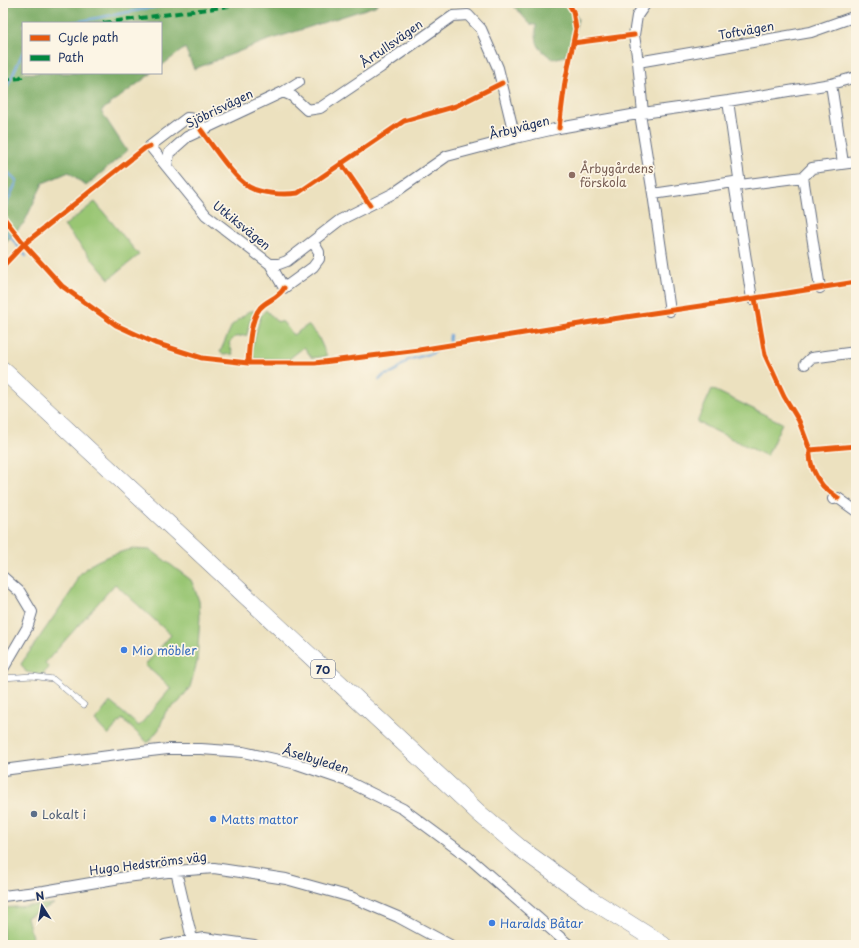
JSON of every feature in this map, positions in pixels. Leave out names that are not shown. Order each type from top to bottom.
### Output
[{"type":"highway","name":"70","points":[[3,370],[480,814],[520,848],[590,899],[663,945]]},
{"type":"highway","name":"70","points":[[3,384],[471,821],[512,855],[585,909],[642,945]]},
{"type":"street","points":[[646,3],[637,16],[634,35],[638,62],[641,114],[670,311]]},
{"type":"street","name":"Årtullsvägen","points":[[283,92],[292,96],[307,110],[320,108],[453,16],[468,15],[481,29],[498,68],[515,138]]},
{"type":"street","name":"Toftvägen","points":[[638,62],[811,32],[856,16]]},
{"type":"street","name":"Årbyvägen","points":[[287,261],[340,220],[394,193],[447,156],[559,128],[831,84],[856,76]]},
{"type":"street","name":"Sjöbrisvägen","points":[[167,167],[169,152],[187,137],[283,92],[299,82]]},
{"type":"street","points":[[831,84],[843,163]]},
{"type":"street","points":[[728,101],[752,299]]},
{"type":"street","name":"Utkiksvägen","points":[[204,129],[199,122],[193,118],[187,118],[150,146],[206,215],[270,264],[279,264],[287,261]]},
{"type":"street","points":[[653,194],[737,183],[803,177],[812,168],[856,162]]},
{"type":"street","points":[[803,177],[820,288]]},
{"type":"street","points":[[270,264],[284,288],[313,267],[319,259],[319,252],[313,242]]},
{"type":"street","points":[[805,364],[811,358],[856,352]]},
{"type":"street","points":[[833,499],[838,498],[856,511]]},
{"type":"street","points":[[3,576],[20,592],[32,612],[28,628],[3,669]]},
{"type":"street","name":"Åselbyleden","points":[[3,770],[168,749],[201,749],[242,752],[297,764],[347,781],[403,810],[468,857],[569,945]]},
{"type":"street","name":"Hugo Hedströms väg","points":[[3,896],[44,891],[126,877],[214,868],[286,879],[351,897],[398,917],[450,945]]},
{"type":"street","points":[[176,871],[192,939]]},
{"type":"street","points":[[165,945],[204,938],[254,945]]},
{"type":"lane","points":[[3,678],[32,676],[53,679],[84,705]]},
{"type":"green space","points":[[3,3],[379,3],[375,6],[266,41],[194,69],[185,48],[162,65],[162,22],[22,22],[22,74],[151,74],[101,111],[127,151],[86,186],[69,172],[43,183],[24,223],[3,245]]},
{"type":"green space","points":[[511,3],[570,3],[578,19],[571,46],[565,56],[553,59],[543,51],[538,45],[536,25],[530,24]]},
{"type":"green space","points":[[95,202],[139,255],[109,279],[64,226]]},
{"type":"green space","points":[[266,310],[276,321],[283,322],[293,335],[308,325],[318,336],[327,356],[312,358],[304,347],[289,359],[254,359],[252,347],[261,315]]},
{"type":"green space","points":[[249,311],[255,311],[250,321],[247,335],[235,337],[229,343],[233,354],[223,355],[220,352],[232,325]]},
{"type":"green space","points":[[712,389],[782,423],[767,456],[697,422]]},
{"type":"green space","points":[[132,549],[151,550],[191,580],[199,601],[200,617],[197,662],[190,687],[179,702],[166,711],[159,729],[148,743],[122,719],[108,735],[95,721],[110,702],[139,726],[171,688],[145,665],[171,635],[115,584],[45,663],[49,668],[42,675],[26,672],[21,664],[73,589],[79,575],[97,561]]},
{"type":"green space","points":[[54,904],[27,917],[34,945],[3,945],[3,908]]},
{"type":"waterway","points":[[75,22],[177,3]]},
{"type":"waterway","points":[[3,96],[22,54]]},
{"type":"waterway","points":[[3,168],[17,181],[4,209]]},
{"type":"waterway","points":[[3,228],[26,256]]},
{"type":"waterway","points":[[379,380],[384,375],[393,373],[408,360],[433,353],[441,348],[449,347],[450,335]]},
{"type":"marked path","points":[[110,22],[230,6],[238,3]]},
{"type":"marked path","points":[[3,80],[20,78],[24,74]]},
{"type":"cycle path","points":[[559,128],[565,82],[576,29],[573,11],[568,3]]},
{"type":"cycle path","points":[[573,43],[634,35]]},
{"type":"cycle path","points":[[201,130],[231,170],[249,187],[260,191],[273,193],[298,193],[404,121],[456,106],[502,83]]},
{"type":"cycle path","points":[[3,266],[24,244],[145,148],[150,146]]},
{"type":"cycle path","points":[[341,163],[370,205]]},
{"type":"cycle path","points":[[3,217],[24,244],[62,286],[116,325],[155,343],[202,358],[248,363],[315,363],[419,350],[856,282]]},
{"type":"cycle path","points":[[248,363],[254,319],[260,308],[279,294],[284,288]]},
{"type":"cycle path","points":[[755,298],[765,355],[784,396],[799,421],[810,450],[856,446]]},
{"type":"cycle path","points":[[810,450],[813,469],[817,478],[823,486],[838,498]]},
{"type":"place","name":"Årbygårdens förskola","points":[[572,175]]},
{"type":"place","name":"Mio möbler","points":[[124,650]]},
{"type":"place","name":"Lokalt i","points":[[34,814]]},
{"type":"place","name":"Matts mattor","points":[[213,819]]},
{"type":"place","name":"Haralds Båtar","points":[[492,923]]}]
